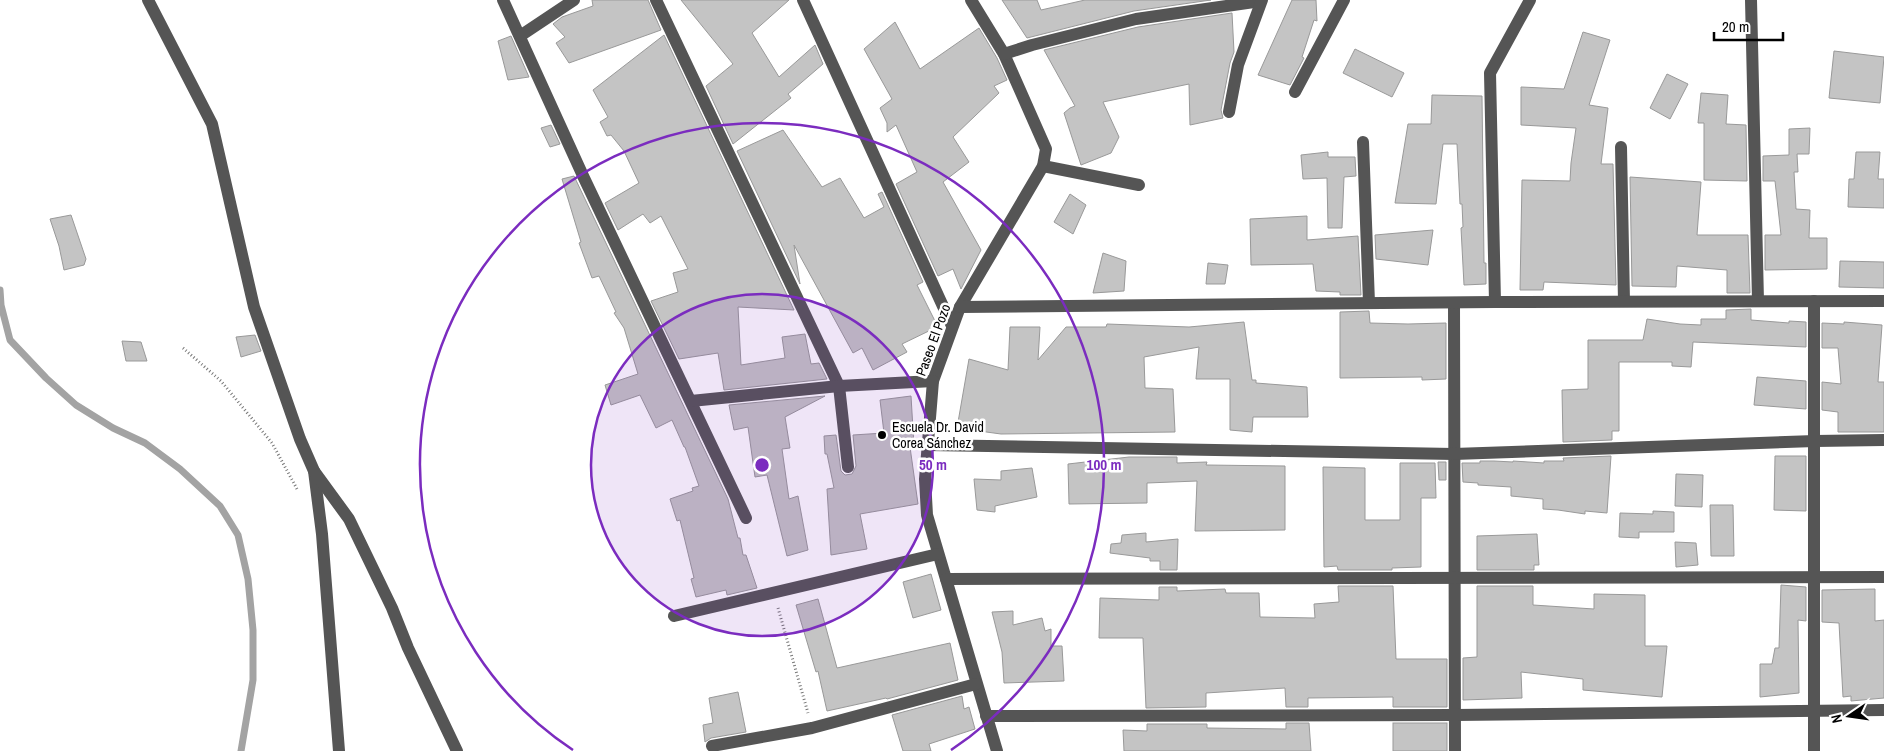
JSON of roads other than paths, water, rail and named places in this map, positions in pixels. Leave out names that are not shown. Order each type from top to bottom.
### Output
[{"type":"street","points":[[148,0],[212,124],[254,307],[300,439],[314,471],[349,519],[457,751]]},
{"type":"street","points":[[503,0],[584,178],[746,518]]},
{"type":"street","points":[[520,36],[574,0]]},
{"type":"street","points":[[656,0],[839,386],[848,467]]},
{"type":"street","points":[[803,0],[952,326]]},
{"type":"street","points":[[971,0],[1004,54],[1046,149],[1044,166],[1139,185]]},
{"type":"street","points":[[1295,92],[1344,0]]},
{"type":"street","points":[[1496,302],[1490,73],[1530,0]]},
{"type":"street","points":[[1751,0],[1758,301]]},
{"type":"street","points":[[1004,54],[1032,45],[1136,19],[1261,1],[1238,65],[1229,112]]},
{"type":"street","points":[[1363,142],[1369,303]]},
{"type":"street","points":[[1621,147],[1624,301]]},
{"type":"street","name":"Paseo El Pozo","points":[[997,751],[927,515],[925,479],[932,381],[960,308],[1044,166]]},
{"type":"street","points":[[960,308],[1624,301],[1884,301]]},
{"type":"street","points":[[1814,301],[1814,751]]},
{"type":"street","points":[[1454,303],[1455,751]]},
{"type":"street","points":[[691,401],[839,386],[932,381]]},
{"type":"street","points":[[927,445],[1454,454],[1884,440]]},
{"type":"street","points":[[314,471],[322,534],[339,751]]},
{"type":"street","points":[[674,616],[938,554]]},
{"type":"street","points":[[946,579],[1884,577]]},
{"type":"street","points":[[712,746],[812,728],[976,684]]},
{"type":"street","points":[[986,716],[1455,715],[1884,710]]},
{"type":"waterway","points":[[0,290],[1,305],[10,340],[46,378],[76,405],[113,428],[145,443],[180,469],[220,506],[238,535],[248,579],[253,630],[253,680],[241,751]]},
{"type":"place","name":"Escuela Dr. David Corea Sánchez","points":[[882,435]]}]
